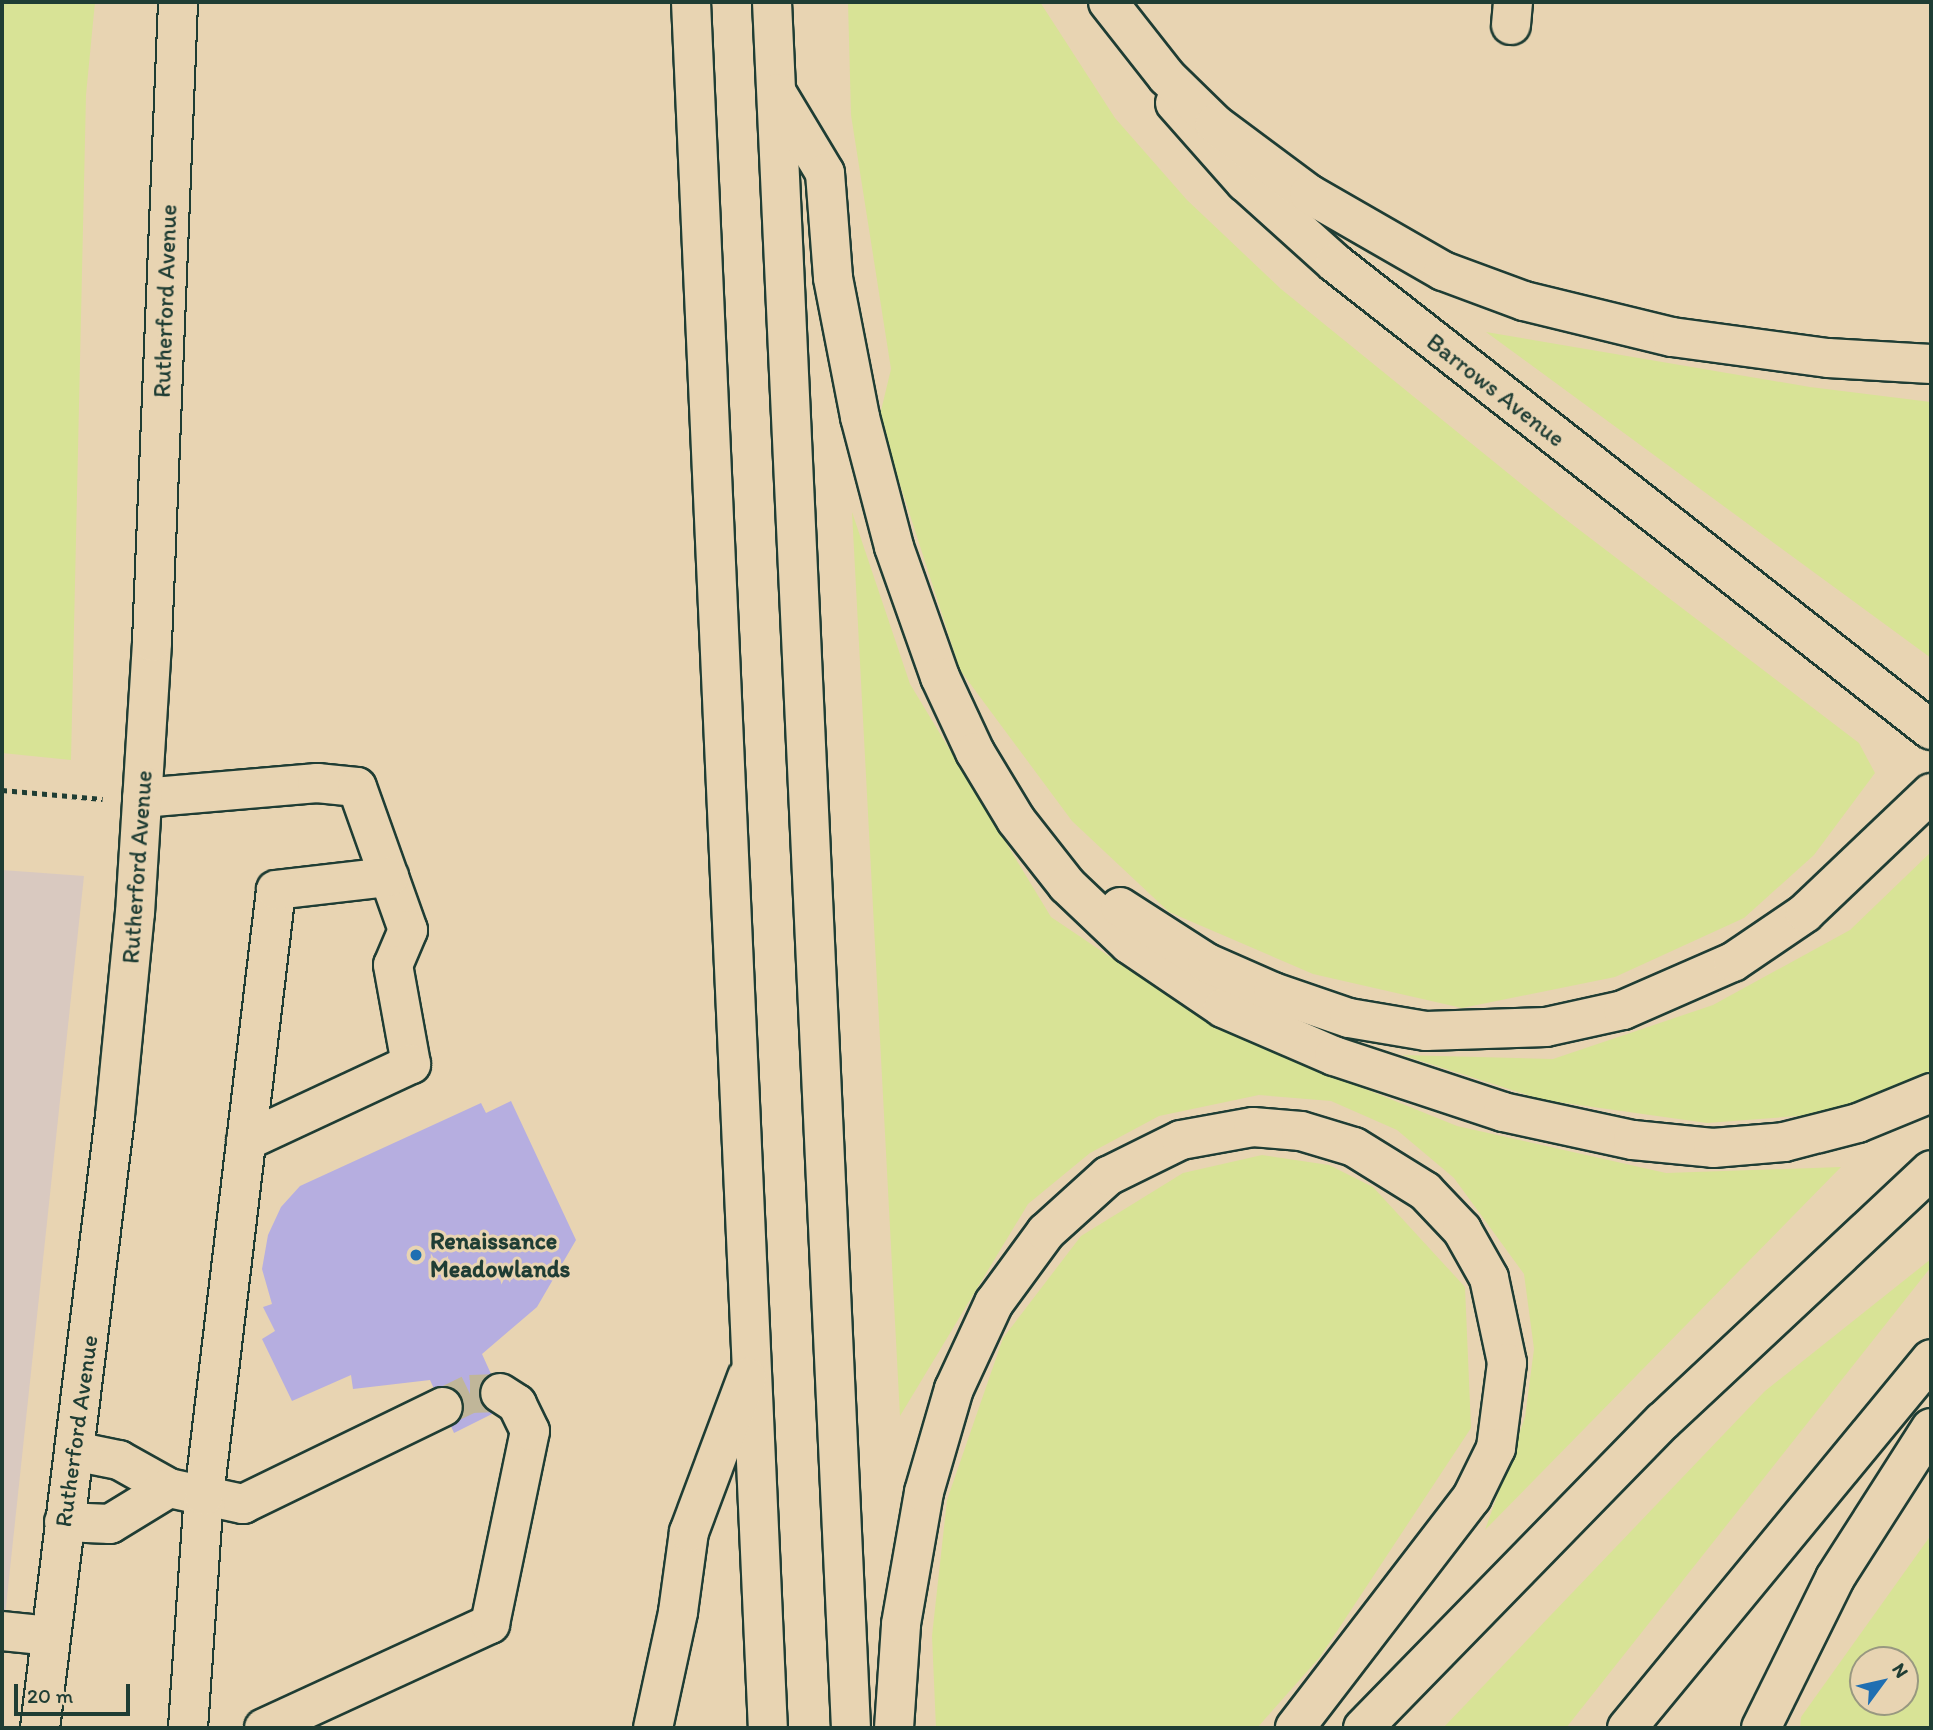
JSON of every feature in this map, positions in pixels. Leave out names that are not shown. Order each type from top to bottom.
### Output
[{"type":"main road","name":"Rutherford Avenue","points":[[40,1728],[122,1046],[142,798],[178,2]]},
{"type":"main road","points":[[691,2],[768,1728]]},
{"type":"main road","points":[[772,2],[851,1728]]},
{"type":"main road","points":[[1108,2],[1167,77],[1216,124],[1309,194],[1443,271],[1549,308],[1672,337],[1828,358],[1931,364]]},
{"type":"main road","name":"Barrows Avenue","points":[[1108,2],[1186,118],[1296,230],[1931,730]]},
{"type":"main road","points":[[776,93],[825,173],[839,314],[870,462],[907,591],[957,717],[1016,820],[1097,916],[1193,992],[1334,1056],[1503,1112],[1686,1146],[1750,1147],[1823,1134],[1931,1093]]},
{"type":"main road","points":[[957,717],[1001,782],[1053,845],[1081,874],[1143,923],[1207,963],[1273,992],[1349,1017],[1426,1031],[1546,1027],[1623,1010],[1696,981],[1769,940],[1805,913],[1931,793]]},
{"type":"main road","points":[[142,798],[317,783],[357,787],[408,930],[393,965],[411,1048],[411,1064],[246,1141]]},
{"type":"main road","points":[[188,1728],[186,1492],[246,1141],[276,890],[389,877]]},
{"type":"main road","points":[[894,1728],[898,1648],[924,1492],[954,1389],[994,1303],[1046,1232],[1108,1176],[1181,1140],[1253,1127],[1301,1131],[1345,1143],[1378,1158],[1426,1191],[1462,1230],[1489,1279],[1504,1334],[1507,1363],[1496,1448],[1472,1497],[1295,1728]]},
{"type":"main road","points":[[1363,1728],[1664,1421],[1931,1170]]},
{"type":"main road","points":[[1627,1728],[1931,1359]]},
{"type":"main road","points":[[653,1728],[676,1626],[689,1532],[753,1362]]},
{"type":"main road","points":[[264,1728],[490,1624],[530,1431],[517,1404],[500,1393]]},
{"type":"main road","points":[[74,1451],[119,1460],[186,1492],[243,1504],[443,1407]]},
{"type":"main road","points":[[1761,1728],[1795,1652],[1857,1541],[1931,1428]]},
{"type":"main road","points":[[64,1522],[110,1524],[186,1492]]},
{"type":"main road","points":[[2,1631],[51,1636]]},
{"type":"main road","points":[[1770,1728],[1795,1652]]},
{"type":"path","points":[[2,790],[81,800],[142,798]]},
{"type":"shaded area","points":[[2,870],[84,876],[2,1644]]},
{"type":"green space","points":[[2,2],[95,2],[86,95],[71,760],[2,753]]},
{"type":"green space","points":[[848,2],[1040,2],[1115,118],[1187,200],[1281,289],[1556,512],[1859,743],[1875,773],[1814,855],[1744,918],[1615,977],[1462,1008],[1313,974],[1169,912],[1072,821],[960,670],[879,419],[891,369],[851,115]]},
{"type":"green space","points":[[1486,332],[1810,387],[1931,402],[1931,658]]},
{"type":"green space","points":[[852,512],[910,684],[1051,917],[1217,1029],[1457,1126],[1666,1173],[1841,1167],[1485,1530],[1525,1417],[1534,1349],[1524,1274],[1454,1178],[1397,1130],[1331,1101],[1259,1095],[1159,1116],[1090,1153],[1028,1204],[900,1416]]},
{"type":"green space","points":[[1931,852],[1930,1074],[1824,1114],[1707,1123],[1543,1100],[1402,1055],[1553,1059],[1713,1005],[1850,930]]},
{"type":"green space","points":[[1262,1155],[1329,1165],[1373,1187],[1465,1287],[1471,1428],[1320,1657],[1257,1728],[936,1728],[932,1636],[947,1500],[1003,1338],[1081,1236],[1183,1173]]},
{"type":"green space","points":[[1931,1259],[1931,1267],[1566,1728],[1443,1728],[1765,1391]]},
{"type":"green space","points":[[1931,1535],[1931,1728],[1800,1728],[1801,1717],[1849,1650],[1849,1716],[1919,1716],[1919,1646],[1852,1646]]},
{"type":"building","name":"Renaissance Meadowlands","points":[[511,1101],[576,1240],[537,1307],[482,1354],[506,1407],[454,1433],[430,1380],[353,1389],[351,1375],[292,1401],[262,1339],[275,1331],[263,1307],[272,1304],[262,1269],[268,1235],[281,1207],[300,1186],[481,1103],[486,1113]]},
{"type":"tunnel","points":[[443,1407],[470,1394],[500,1393]]},
{"type":"place","name":"Renaissance Meadowlands","points":[[416,1255]]}]
